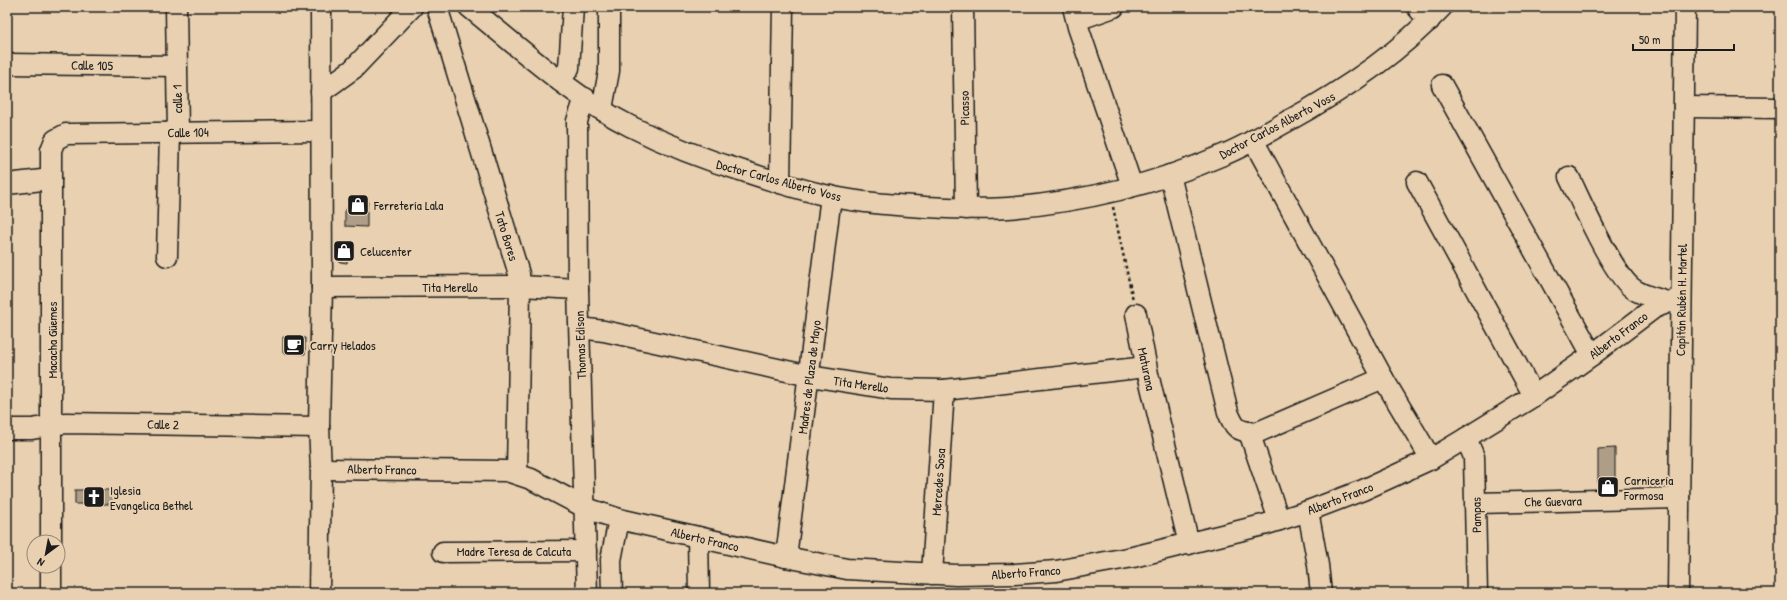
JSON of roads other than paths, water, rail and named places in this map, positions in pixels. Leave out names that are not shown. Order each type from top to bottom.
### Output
[{"type":"street","name":"calle 1","points":[[167,256],[174,132],[176,7]]},
{"type":"street","points":[[319,593],[321,469],[319,427],[322,287],[322,7]]},
{"type":"street","points":[[321,92],[353,69],[412,7]]},
{"type":"street","name":"Tato Bores","points":[[437,7],[516,266],[520,286],[517,474]]},
{"type":"street","name":"Doctor Carlos Alberto Voss","points":[[469,7],[560,81],[585,98],[628,126],[696,157],[780,183],[831,196],[894,206],[966,209],[1006,208],[1037,205],[1110,192],[1170,175],[1224,155],[1327,100],[1383,61],[1430,12]]},
{"type":"street","points":[[560,81],[569,68],[573,7]]},
{"type":"street","points":[[602,109],[609,71],[609,7]]},
{"type":"street","points":[[780,183],[783,7]]},
{"type":"street","name":"Picasso","points":[[963,7],[966,209]]},
{"type":"street","points":[[1114,7],[1075,14],[1132,186]]},
{"type":"street","name":"Capitán Rubén H. Martel","points":[[1678,593],[1679,498],[1673,300],[1684,107],[1685,7]]},
{"type":"street","name":"Calle 105","points":[[7,64],[176,66]]},
{"type":"street","points":[[1442,85],[1592,355]]},
{"type":"street","name":"Thomas Edison","points":[[585,98],[577,121],[578,289],[586,508],[587,593]]},
{"type":"street","points":[[1684,107],[1780,108]]},
{"type":"street","name":"Calle 104","points":[[55,140],[66,134],[322,131]]},
{"type":"street","name":"Macacha Güemes","points":[[52,534],[51,150],[55,140]]},
{"type":"street","points":[[1253,140],[1383,378],[1431,459]]},
{"type":"street","points":[[1170,175],[1228,412],[1234,426],[1242,432],[1256,433],[1383,378]]},
{"type":"street","points":[[1569,177],[1614,267],[1626,284],[1635,290],[1673,300]]},
{"type":"street","points":[[7,184],[51,179]]},
{"type":"street","points":[[1417,182],[1534,396]]},
{"type":"street","name":"Madres de Plaza de Mayo","points":[[786,558],[810,376],[831,196]]},
{"type":"street","name":"Tita Merello","points":[[322,287],[520,286],[578,289]]},
{"type":"street","name":"Alberto Franco","points":[[321,469],[507,471],[531,479],[586,508],[619,519],[786,558],[847,569],[956,575],[1015,574],[1056,571],[1133,557],[1190,544],[1308,511],[1363,490],[1431,459],[1466,438],[1534,396],[1592,355],[1654,308],[1673,300]]},
{"type":"street","name":"Maturana","points":[[1136,314],[1146,367],[1190,544]]},
{"type":"street","name":"Tita Merello","points":[[580,328],[810,376],[891,389],[944,390],[1146,367]]},
{"type":"street","name":"Mercedes Sosa","points":[[932,574],[944,390]]},
{"type":"street","name":"Calle 2","points":[[7,429],[32,429],[65,423],[319,427]]},
{"type":"street","points":[[1249,432],[1279,520]]},
{"type":"street","name":"Pampas","points":[[1466,438],[1474,458],[1477,593]]},
{"type":"street","name":"Che Guevara","points":[[1476,503],[1679,498]]},
{"type":"street","points":[[1308,511],[1318,565],[1321,593]]},
{"type":"street","points":[[612,593],[611,560],[619,519]]},
{"type":"street","points":[[698,537],[699,593]]},
{"type":"street","name":"Madre Teresa de Calcuta","points":[[443,552],[586,551]]},
{"type":"street","points":[[51,574],[51,593]]},
{"type":"place","name":"Ferretería Lala","points":[[358,205]]},
{"type":"place","name":"Celucenter","points":[[344,251]]},
{"type":"place","name":"Carry Helados","points":[[294,345]]},
{"type":"place","name":"Carnicería Formosa","points":[[1608,487]]},
{"type":"place","name":"Iglesia Evangelica Bethel","points":[[94,497]]}]
